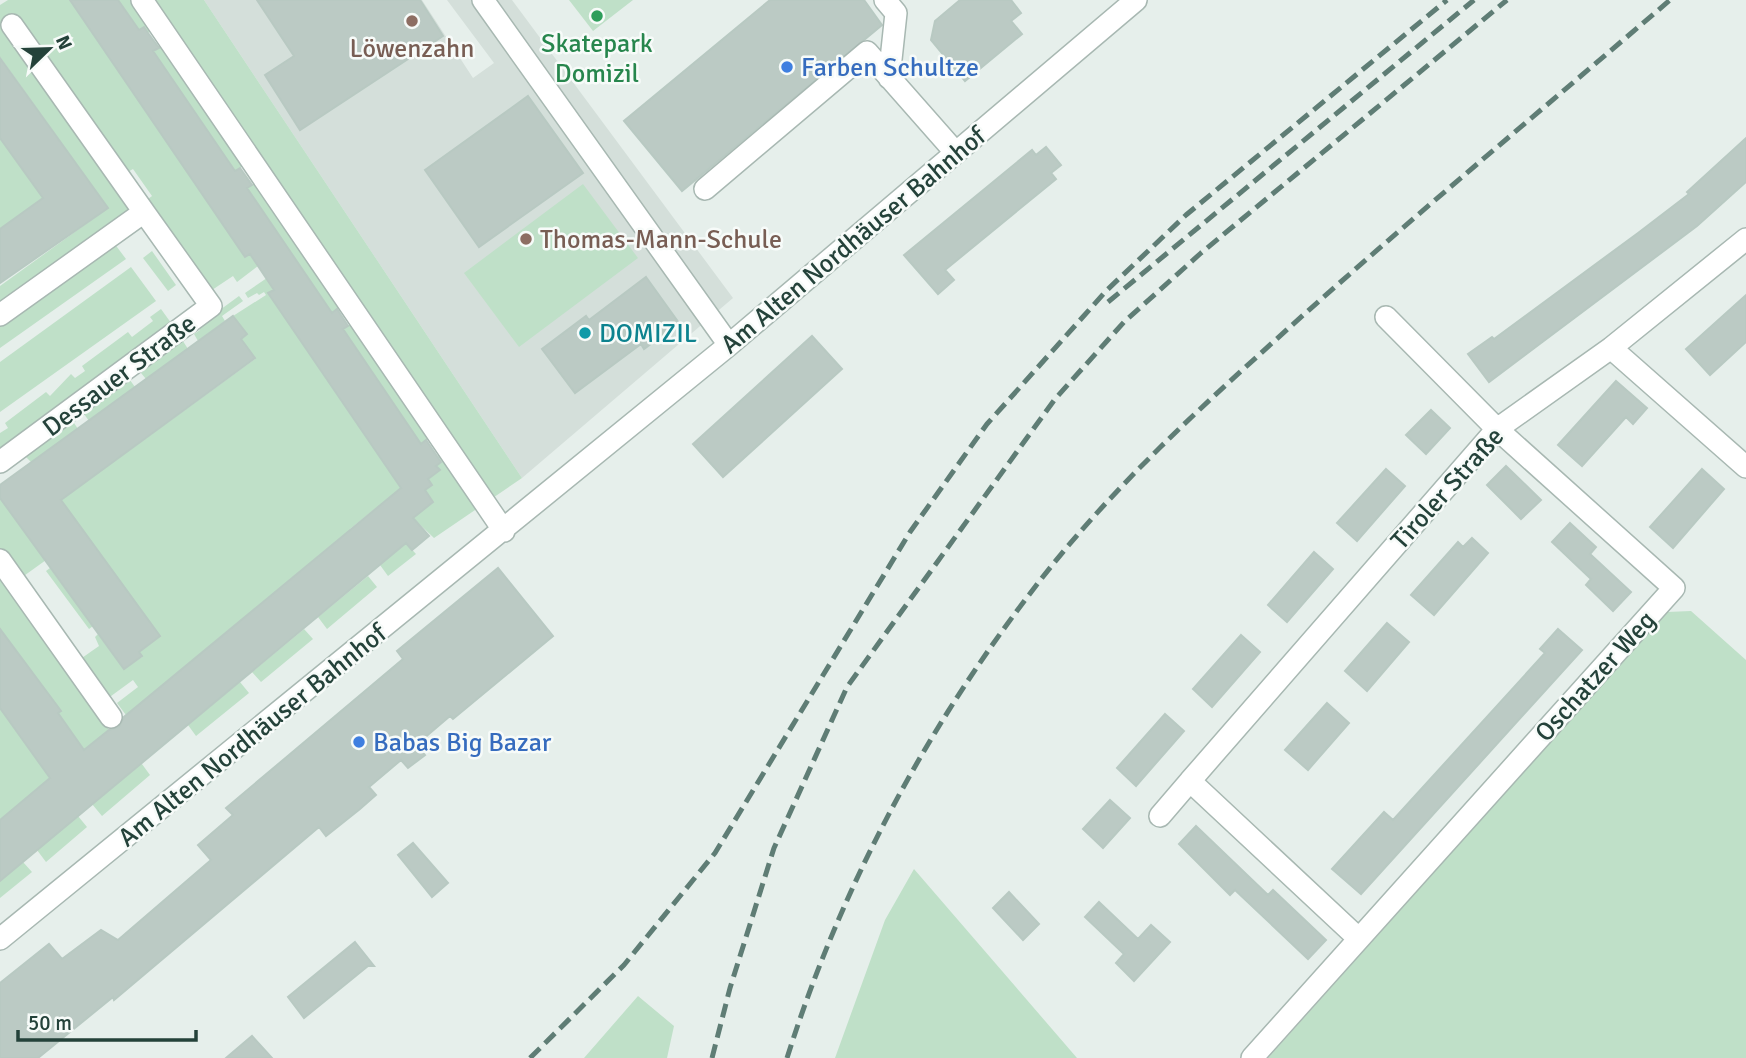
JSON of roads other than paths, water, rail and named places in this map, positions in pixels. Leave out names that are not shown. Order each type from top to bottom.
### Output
[{"type":"street","points":[[142,0],[504,531]]},
{"type":"street","points":[[483,0],[729,345]]},
{"type":"street","points":[[885,0],[896,13],[889,78]]},
{"type":"street","name":"Am Alten Nordhäuser Bahnhof","points":[[0,939],[504,531],[729,345],[1136,0]]},
{"type":"street","name":"Dessauer Straße","points":[[0,462],[212,306],[12,25]]},
{"type":"street","points":[[705,188],[867,52],[956,153]]},
{"type":"street","points":[[0,315],[144,212]]},
{"type":"street","name":"Tiroler Straße","points":[[1160,816],[1497,429],[1611,348],[1746,239]]},
{"type":"street","name":"Oschatzer Weg","points":[[1252,1058],[1674,588],[1497,429],[1386,317]]},
{"type":"street","points":[[1611,348],[1746,467]]},
{"type":"street","points":[[0,560],[111,718]]},
{"type":"street","points":[[1190,781],[1359,938]]},
{"type":"railway","points":[[530,1058],[624,965],[715,853],[910,532],[987,424],[1107,290],[1186,215],[1447,0]]},
{"type":"railway","points":[[1108,302],[1474,0]]},
{"type":"railway","points":[[712,1058],[730,988],[774,848],[847,687],[1055,399],[1124,322],[1201,253],[1507,0]]},
{"type":"railway","points":[[787,1058],[833,932],[890,811],[958,696],[995,641],[1064,551],[1157,450],[1257,356],[1670,0]]},
{"type":"place","name":"Skatepark Domizil","points":[[597,16]]},
{"type":"place","name":"Löwenzahn","points":[[412,21]]},
{"type":"place","name":"Farben Schultze","points":[[787,67]]},
{"type":"place","name":"Thomas-Mann-Schule","points":[[526,239]]},
{"type":"place","name":"DOMIZIL","points":[[585,333]]},
{"type":"place","name":"Babas Big Bazar","points":[[359,742]]}]
